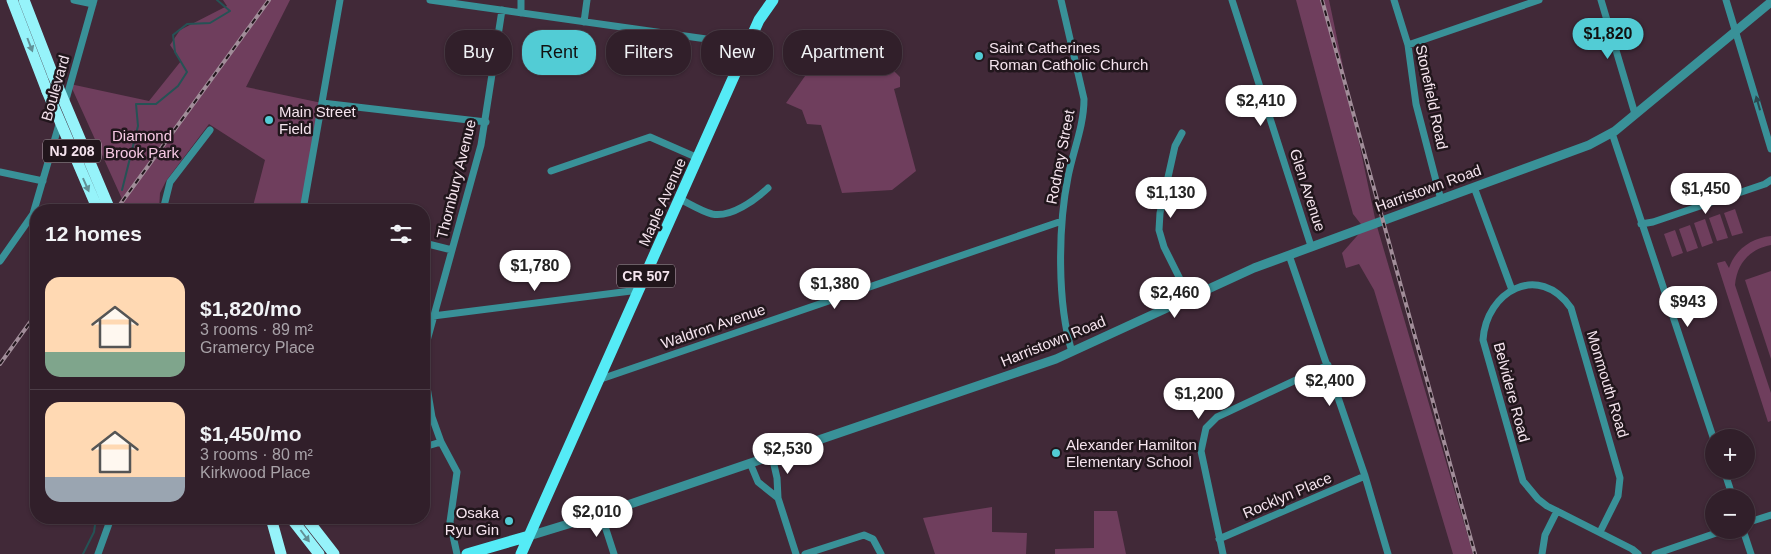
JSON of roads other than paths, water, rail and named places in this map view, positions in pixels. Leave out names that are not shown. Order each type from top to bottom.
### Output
[{"type":"highway","name":"NJ 208","points":[[12,0],[95,204]]},
{"type":"highway","name":"NJ 208","points":[[24,0],[53,75],[107,204]]},
{"type":"highway","points":[[273,524],[281,554]]},
{"type":"highway","points":[[296,524],[319,554]]},
{"type":"highway","points":[[311,524],[333,553]]},
{"type":"main road","name":"Maple Avenue","points":[[755,30],[773,0]]},
{"type":"main road","name":"Maple Avenue","points":[[521,554],[601,379],[735,75]]},
{"type":"main road","name":"Harristown Road","points":[[468,554],[529,536]]},
{"type":"street","points":[[74,0],[94,2]]},
{"type":"street","points":[[304,204],[340,0]]},
{"type":"street","points":[[430,0],[701,38]]},
{"type":"street","points":[[521,0],[521,13]]},
{"type":"street","points":[[584,22],[587,0]]},
{"type":"street","name":"Rodney Street","points":[[1061,0],[1084,99],[1084,111],[1068,176],[1062,221],[1063,299],[1072,352]]},
{"type":"street","name":"Glen Avenue","points":[[1232,0],[1311,246]]},
{"type":"street","name":"Stonefield Road","points":[[1394,0],[1408,45],[1416,104],[1441,200]]},
{"type":"street","points":[[1408,45],[1539,0]]},
{"type":"street","points":[[1600,0],[1635,114]]},
{"type":"street","points":[[1726,0],[1771,149]]},
{"type":"street","name":"Boulevard","points":[[36,204],[94,2]]},
{"type":"street","name":"Harristown Road","points":[[529,536],[601,514],[1019,372],[1072,352],[1254,268],[1589,145],[1612,133],[1771,2]]},
{"type":"street","name":"Thornbury Avenue","points":[[430,327],[486,122],[502,10]]},
{"type":"street","points":[[322,103],[486,122]]},
{"type":"street","points":[[164,204],[170,182],[210,130]]},
{"type":"street","points":[[1182,133],[1175,146],[1160,212],[1159,230],[1164,247],[1190,299]]},
{"type":"street","points":[[1612,133],[1710,429]]},
{"type":"street","points":[[551,171],[650,137],[698,158]]},
{"type":"street","points":[[0,172],[43,181]]},
{"type":"street","points":[[1641,224],[1652,222],[1768,182]]},
{"type":"street","points":[[1474,187],[1512,290]]},
{"type":"street","points":[[680,199],[706,212],[719,214],[735,210],[757,198],[768,188]]},
{"type":"street","name":"Boulevard","points":[[0,261],[30,218]]},
{"type":"street","name":"Waldron Avenue","points":[[601,379],[1062,221]]},
{"type":"street","points":[[430,244],[452,250]]},
{"type":"street","points":[[1289,255],[1365,476],[1388,554]]},
{"type":"street","name":"Monmouth Road","points":[[1512,290],[1527,285],[1546,287],[1560,295],[1571,308],[1620,478],[1618,496],[1600,532]]},
{"type":"street","points":[[433,316],[639,290]]},
{"type":"street","name":"Belvidere Road","points":[[1512,290],[1503,296],[1490,312],[1484,330],[1485,350],[1519,472],[1530,491],[1538,499],[1638,554]]},
{"type":"street","points":[[1222,554],[1201,451],[1206,428],[1224,414],[1328,365]]},
{"type":"street","name":"Thornbury Avenue","points":[[430,404],[441,442],[457,472],[450,522],[458,554]]},
{"type":"street","points":[[430,445],[441,442]]},
{"type":"street","points":[[772,456],[777,478],[778,498],[796,554]]},
{"type":"street","points":[[750,463],[758,482],[778,498]]},
{"type":"street","name":"Rocklyn Place","points":[[1219,539],[1365,476]]},
{"type":"street","points":[[1542,554],[1545,535],[1558,511]]},
{"type":"street","points":[[601,514],[614,554]]},
{"type":"street","points":[[1755,520],[1771,515]]},
{"type":"street","points":[[98,554],[109,524]]},
{"type":"street","points":[[805,554],[864,535],[874,539],[880,554]]},
{"type":"street","points":[[1655,554],[1705,537]]},
{"type":"street","points":[[1746,539],[1751,554]]},
{"type":"waterway","points":[[122,190],[138,126],[136,104],[156,104],[178,86],[187,72],[175,52],[173,35],[187,24],[210,23],[230,11],[217,0]]},
{"type":"waterway","points":[[83,554],[94,532],[95,524]]},
{"type":"railway","points":[[120,204],[269,0]]},
{"type":"railway","points":[[1322,0],[1475,554]]},
{"type":"railway","points":[[0,364],[30,322]]},
{"type":"place","name":"Saint Catherines Roman Catholic Church","points":[[979,56]]},
{"type":"place","name":"Main Street Field","points":[[269,120]]},
{"type":"place","name":"Alexander Hamilton Elementary School","points":[[1056,453]]},
{"type":"place","name":"Osaka Ryu Gin","points":[[509,521]]},
{"type":"park label","name":"Diamond Brook Park","points":[[142,144]]}]
